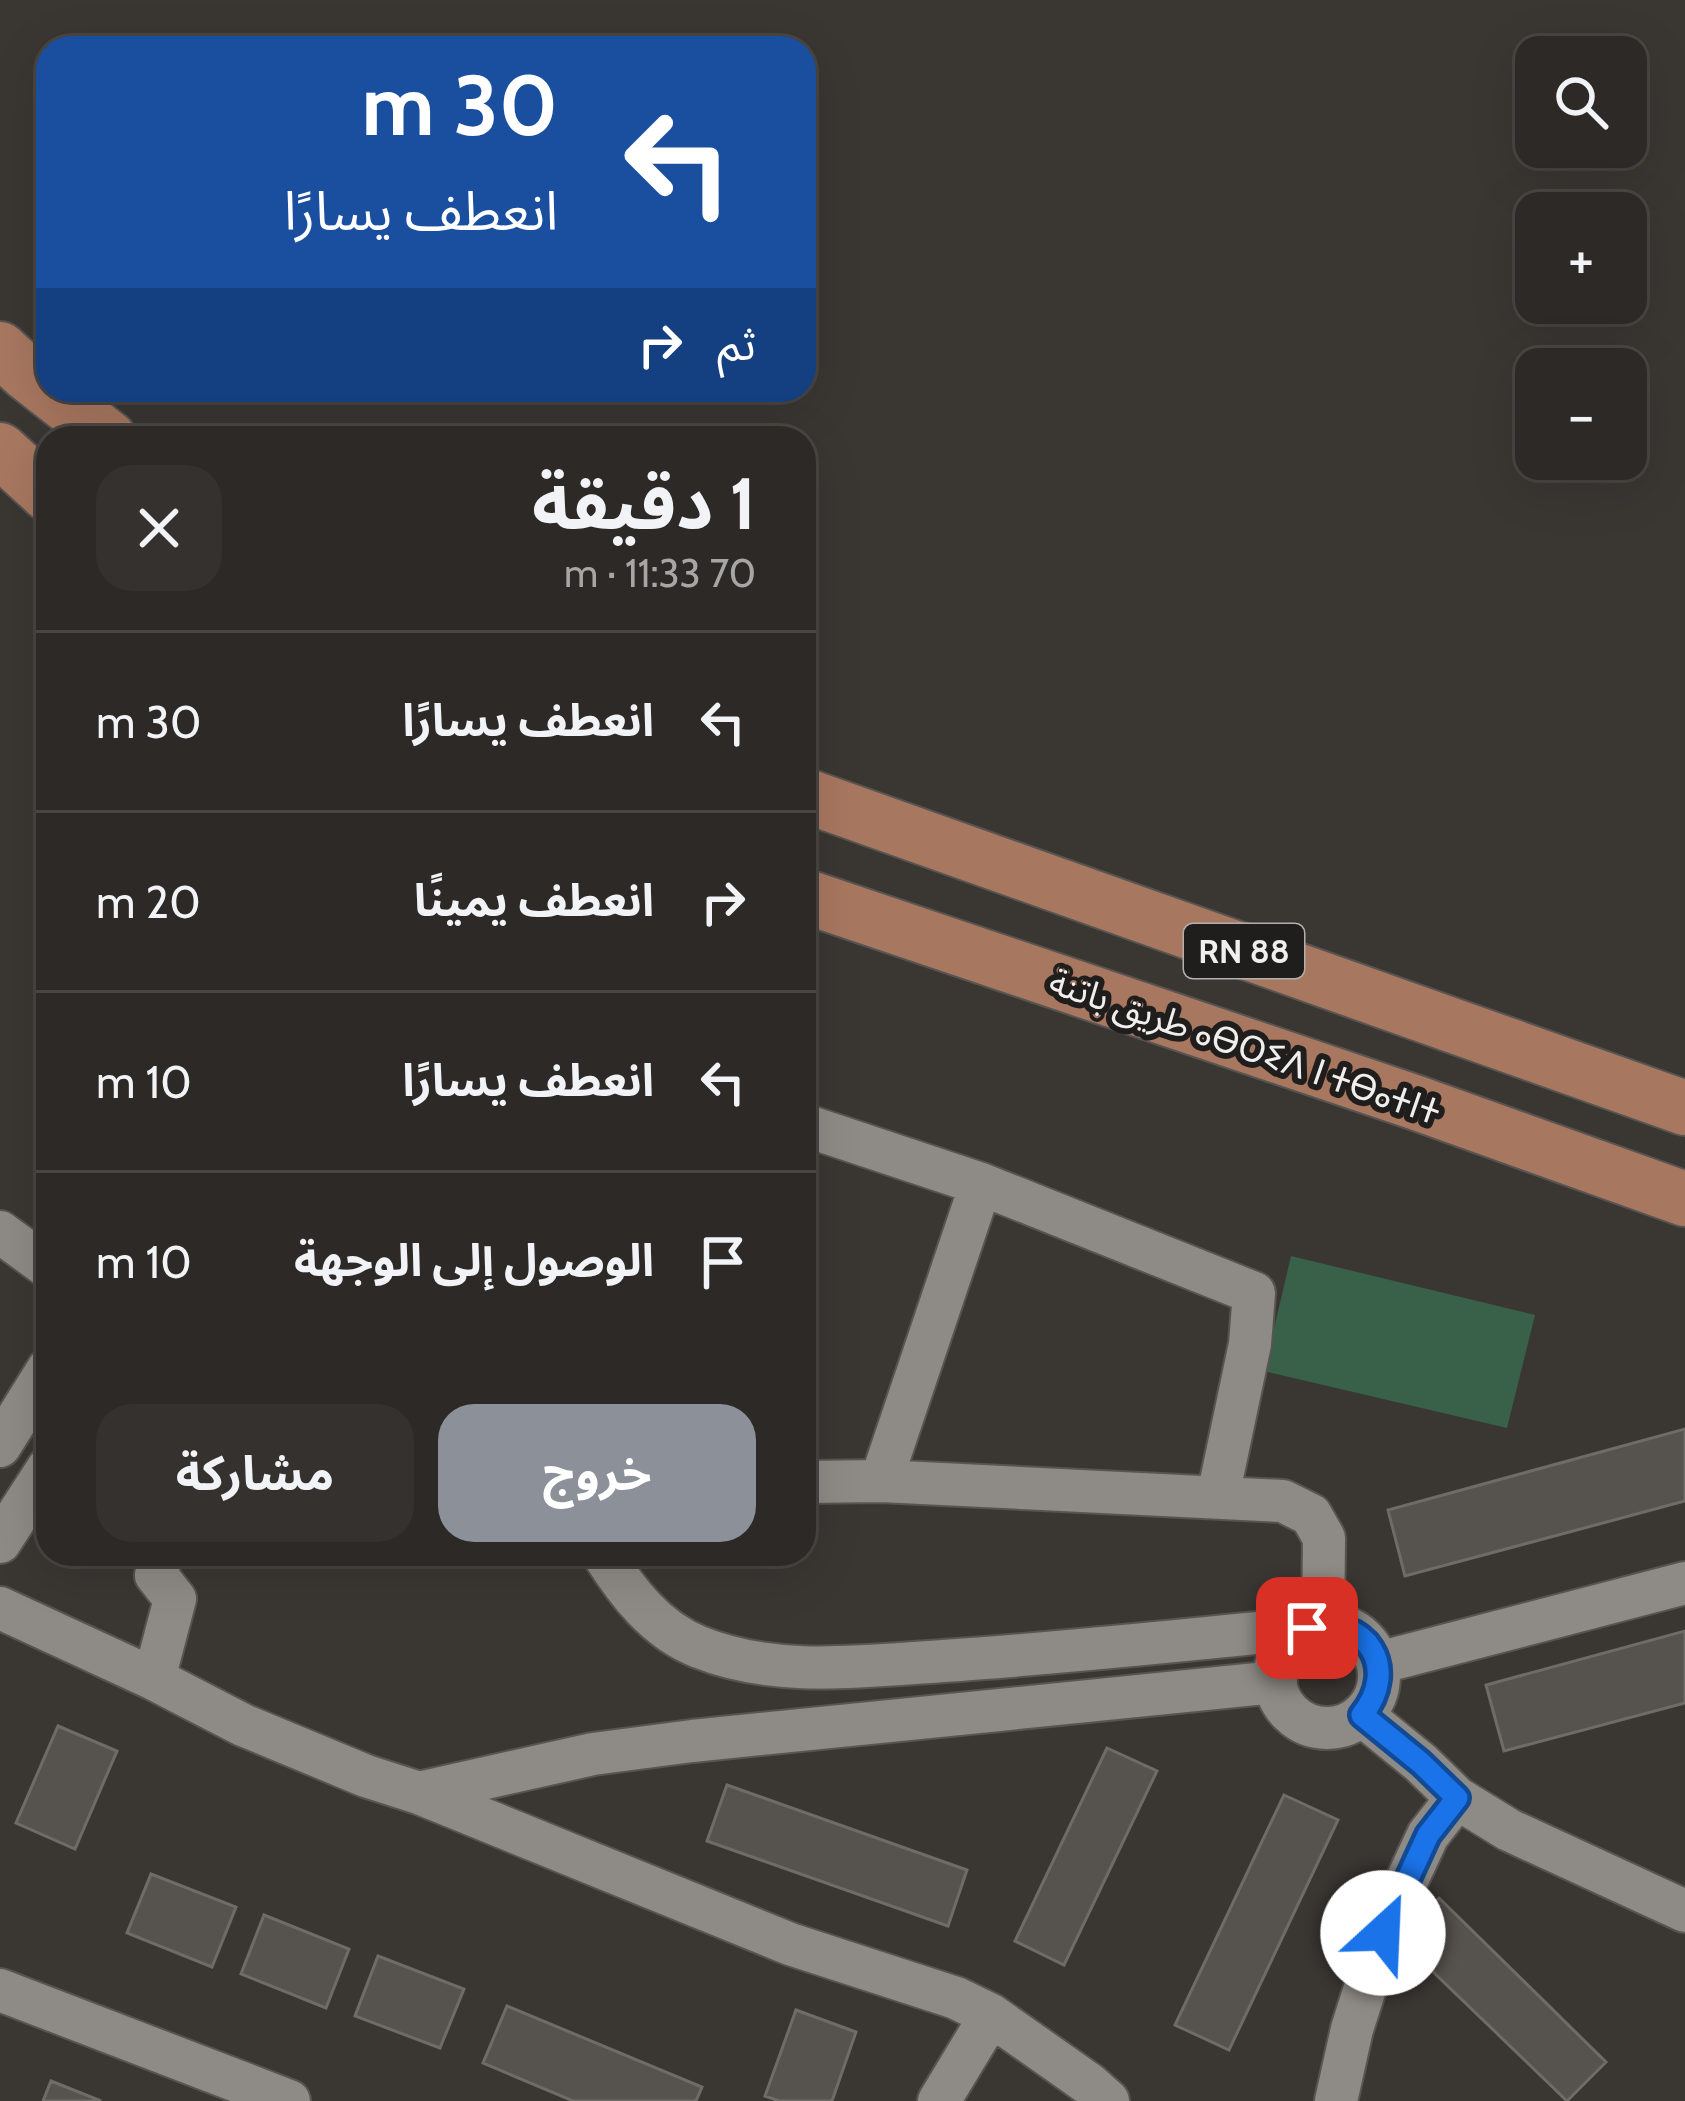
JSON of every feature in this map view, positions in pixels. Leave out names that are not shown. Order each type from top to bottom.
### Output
[{"type":"main road","points":[[0,349],[36,382]]},
{"type":"main road","points":[[63,402],[94,426]]},
{"type":"main road","points":[[2,456],[36,484]]},
{"type":"main road","name":"RN 88","points":[[816,799],[1685,1108]]},
{"type":"main road","name":"طريق باتنة ⴰⴱⵔⵉⴷ ⵏ ⵜⴱⴰⵜⵏⵜ","points":[[816,900],[1685,1199]]},
{"type":"street","points":[[816,1129],[981,1184],[1254,1293],[1250,1344],[1218,1496]]},
{"type":"street","points":[[867,1481],[981,1184]]},
{"type":"street","points":[[0,1232],[36,1258]]},
{"type":"street","points":[[0,1446],[36,1388]]},
{"type":"street","points":[[816,1455],[867,1481]]},
{"type":"street","points":[[816,1482],[1283,1501],[1311,1515],[1324,1538],[1315,1626]]},
{"type":"street","points":[[0,1542],[36,1486]]},
{"type":"street","points":[[154,1679],[175,1599],[156,1575],[159,1566]]},
{"type":"street","points":[[610,1566],[653,1620],[698,1647],[764,1665],[833,1668],[1025,1655],[1315,1626],[1342,1626],[1370,1647],[1379,1682],[1362,1715],[1345,1725],[1308,1724],[1281,1700],[1276,1665],[1282,1650],[1293,1637],[1315,1626]]},
{"type":"street","points":[[1378,1664],[1685,1583]]},
{"type":"street","points":[[0,1608],[243,1726],[790,1944],[956,1998],[991,2015],[1108,2101]]},
{"type":"street","points":[[419,1793],[593,1754],[692,1741],[1276,1682]]},
{"type":"street","points":[[1362,1715],[1457,1798],[1509,1830],[1685,1911]]},
{"type":"street","points":[[1336,2101],[1352,2029],[1383,1933],[1428,1835],[1457,1798]]},
{"type":"street","points":[[0,1990],[289,2101]]},
{"type":"street","points":[[939,2101],[991,2015]]},
{"type":"green space","points":[[1291,1256],[1535,1315],[1507,1428],[1264,1371]]},
{"type":"building","points":[[1685,1429],[1685,1501],[1405,1576],[1388,1510]]},
{"type":"building","points":[[1685,1631],[1685,1703],[1504,1751],[1486,1685]]},
{"type":"building","points":[[58,1726],[117,1751],[75,1849],[16,1823]]},
{"type":"building","points":[[1107,1748],[1157,1771],[1064,1965],[1015,1941]]},
{"type":"building","points":[[727,1785],[967,1870],[948,1926],[707,1841]]},
{"type":"building","points":[[1284,1795],[1338,1820],[1229,2050],[1175,2025]]},
{"type":"building","points":[[151,1874],[236,1907],[212,1967],[127,1933]]},
{"type":"building","points":[[1439,1898],[1606,2062],[1567,2101],[1399,1939]]},
{"type":"building","points":[[264,1915],[349,1949],[326,2008],[241,1974]]},
{"type":"building","points":[[378,1956],[464,1989],[440,2048],[355,2016]]},
{"type":"building","points":[[507,2006],[702,2087],[696,2101],[573,2101],[483,2063]]},
{"type":"building","points":[[796,2010],[856,2032],[832,2101],[779,2101],[765,2096]]},
{"type":"building","points":[[51,2081],[101,2101],[43,2101]]},
{"type":"route","points":[[1307,1628],[1342,1626],[1370,1647],[1379,1682],[1362,1715],[1457,1798],[1428,1835],[1383,1933]]}]
